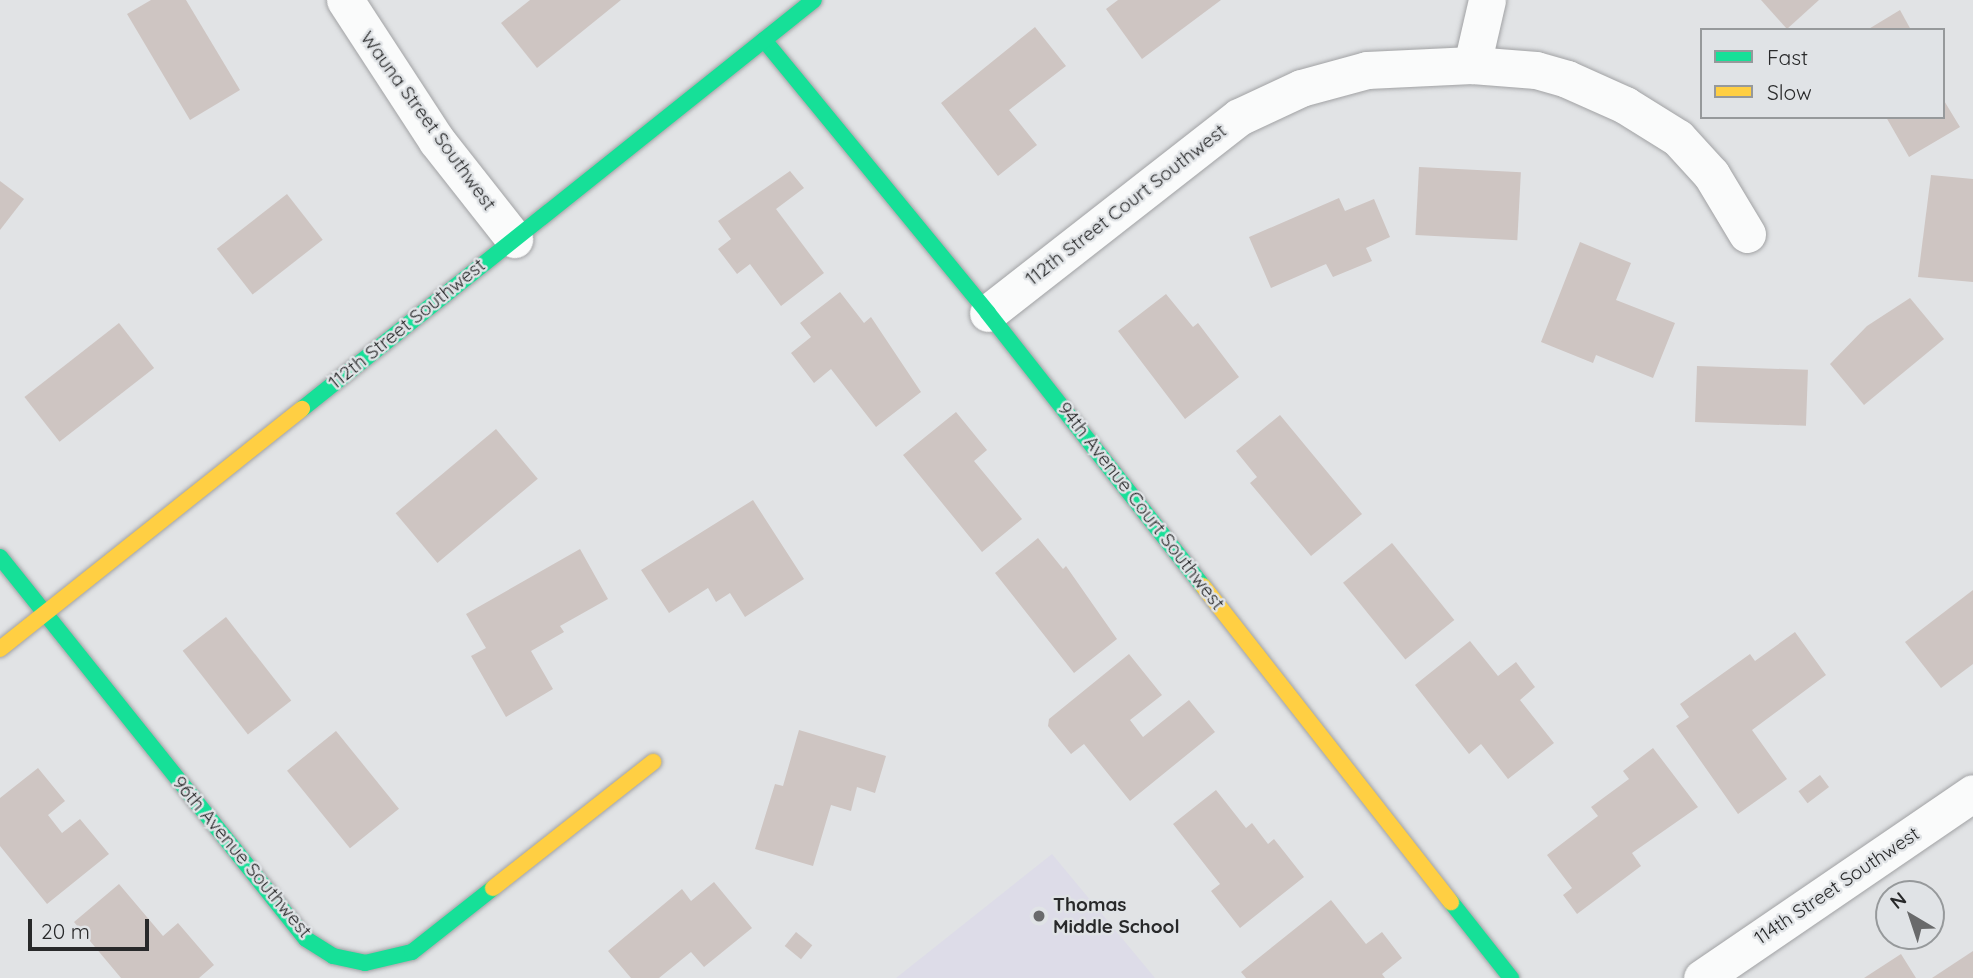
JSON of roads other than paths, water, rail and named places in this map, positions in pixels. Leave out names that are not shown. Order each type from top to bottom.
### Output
[{"type":"street","name":"Wauna Street Southwest","points":[[345,0],[438,141],[514,239]]},
{"type":"street","name":"112th Street Southwest","points":[[0,649],[814,0]]},
{"type":"street","points":[[1472,65],[1487,0]]},
{"type":"street","name":"94th Avenue Court Southwest","points":[[764,40],[988,313],[1511,978]]},
{"type":"street","name":"112th Street Court Southwest","points":[[988,313],[1240,117],[1301,88],[1367,70],[1472,65],[1535,70],[1567,79],[1625,105],[1668,131],[1712,174],[1746,234]]},
{"type":"street","name":"96th Avenue Southwest","points":[[0,557],[306,939],[333,956],[365,963],[412,952],[653,762]]},
{"type":"street","name":"114th Street Southwest","points":[[1702,978],[1973,793]]},
{"type":"place","name":"Thomas Middle School","points":[[1039,916]]}]
